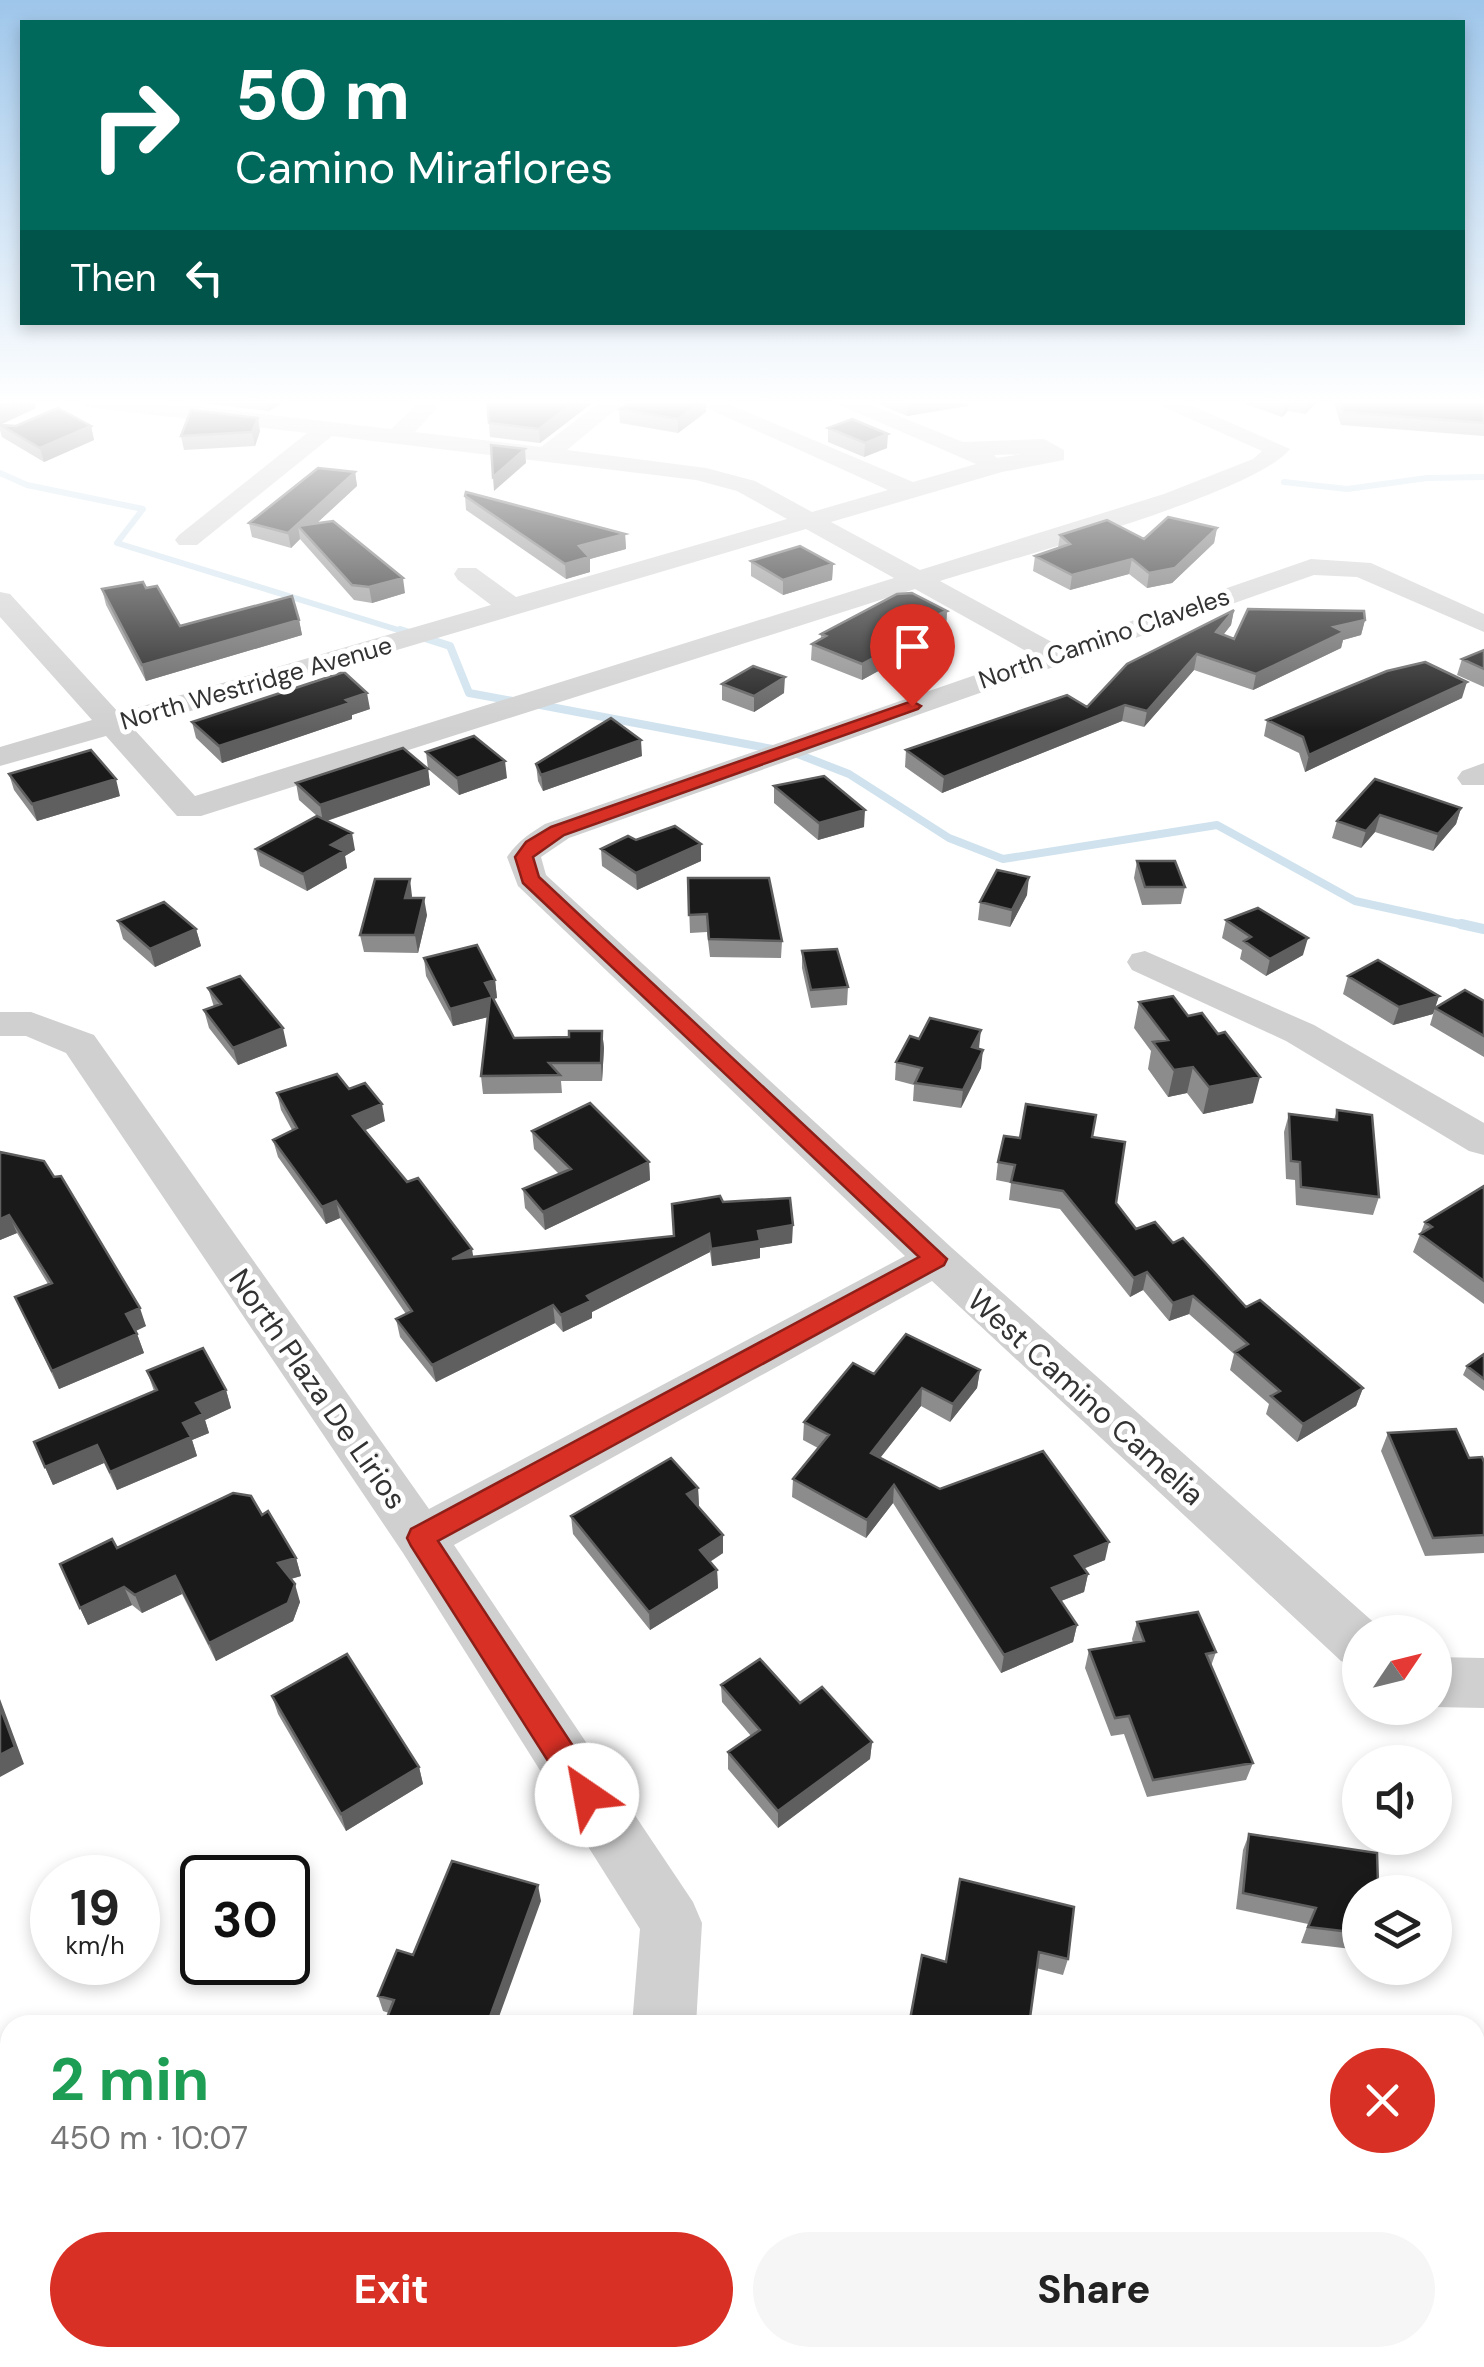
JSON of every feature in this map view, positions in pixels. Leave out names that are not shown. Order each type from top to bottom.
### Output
[{"type":"street","points":[[188,540],[225,510]]},
{"type":"street","points":[[790,510],[1054,655]]},
{"type":"street","name":"North Westridge Avenue","points":[[0,757],[850,510]]},
{"type":"street","points":[[0,600],[189,809],[1136,510]]},
{"type":"street","name":"North Camino Claveles","points":[[515,855],[558,831],[1302,569],[1348,564],[1484,624]]},
{"type":"street","points":[[467,574],[513,608]]},
{"type":"street","name":"West Camino Camelia","points":[[515,855],[530,879],[936,1259],[1342,1628]]},
{"type":"street","points":[[1146,962],[1300,1033],[1484,1141]]},
{"type":"street","name":"North Plaza De Lirios","points":[[0,1024],[31,1024],[80,1044],[420,1538],[670,1924],[665,2015]]},
{"type":"street","points":[[420,1538],[936,1259]]},
{"type":"building","points":[[265,510],[313,510],[288,533],[249,523]]},
{"type":"building","points":[[486,510],[536,510],[625,534],[579,546],[589,557],[565,564]]},
{"type":"building","points":[[1168,517],[1217,528],[1175,568],[1149,573],[1132,559],[1072,575],[1035,556],[1070,544],[1060,535],[1107,520],[1144,539]]},
{"type":"building","points":[[333,521],[403,578],[369,587],[352,585],[298,526]]},
{"type":"building","points":[[800,546],[833,564],[783,580],[751,561]]},
{"type":"building","points":[[143,582],[146,588],[157,586],[180,626],[292,596],[299,620],[142,665],[102,589]]},
{"type":"building","points":[[912,593],[947,611],[932,617],[941,622],[862,664],[812,644],[826,636],[821,634],[897,594]]},
{"type":"building","points":[[1248,609],[1364,611],[1365,620],[1334,627],[1344,632],[1256,674],[1197,654],[1147,711],[1125,705],[944,777],[906,750],[1067,695],[1087,707],[1127,664],[1234,610],[1216,632],[1234,639]]},
{"type":"building","points":[[1484,650],[1484,669],[1462,659]]},
{"type":"building","points":[[1425,662],[1467,682],[1309,755],[1303,737],[1267,720],[1387,671]]},
{"type":"building","points":[[753,666],[785,677],[754,696],[722,684]]},
{"type":"building","points":[[344,672],[367,693],[346,700],[350,703],[219,746],[192,722]]},
{"type":"building","points":[[611,718],[641,740],[541,775],[536,764]]},
{"type":"building","points":[[474,736],[505,761],[457,778],[426,752]]},
{"type":"building","points":[[403,748],[428,769],[320,805],[296,783]]},
{"type":"building","points":[[91,750],[116,779],[32,804],[9,774]]},
{"type":"building","points":[[824,776],[865,810],[819,823],[774,786]]},
{"type":"building","points":[[1375,779],[1461,808],[1438,834],[1380,815],[1366,831],[1337,821]]},
{"type":"building","points":[[317,816],[352,833],[331,845],[344,851],[303,874],[256,849]]},
{"type":"building","points":[[675,826],[701,844],[636,873],[601,849],[628,836],[636,840]]},
{"type":"building","points":[[1137,861],[1175,861],[1185,887],[1145,887]]},
{"type":"building","points":[[997,870],[1029,877],[1012,910],[980,902]]},
{"type":"building","points":[[688,878],[769,878],[782,941],[709,939],[707,914],[689,915]]},
{"type":"building","points":[[375,879],[410,879],[405,898],[424,898],[415,935],[360,935]]},
{"type":"building","points":[[164,902],[196,929],[150,949],[118,921]]},
{"type":"building","points":[[1258,908],[1308,938],[1270,959],[1244,941],[1251,937],[1226,920]]},
{"type":"building","points":[[477,945],[495,980],[485,983],[514,1038],[569,1037],[569,1031],[602,1031],[601,1063],[549,1063],[560,1075],[481,1076],[490,998],[450,1009],[424,958]]},
{"type":"building","points":[[837,949],[848,987],[811,990],[802,951]]},
{"type":"building","points":[[1378,960],[1439,996],[1399,1007],[1348,976]]},
{"type":"building","points":[[240,976],[283,1028],[233,1048],[204,1010],[221,1004],[208,988]]},
{"type":"building","points":[[1465,990],[1484,1001],[1484,1036],[1435,1008]]},
{"type":"building","points":[[1173,996],[1188,1016],[1202,1013],[1218,1034],[1225,1032],[1260,1077],[1209,1087],[1193,1067],[1174,1070],[1153,1042],[1168,1040],[1139,1002]]},
{"type":"building","points":[[930,1018],[981,1030],[972,1047],[983,1050],[963,1090],[915,1083],[922,1068],[896,1062],[910,1036],[919,1039]]},
{"type":"building","points":[[337,1074],[349,1089],[365,1083],[382,1104],[353,1116],[407,1182],[418,1178],[472,1249],[452,1259],[674,1236],[672,1204],[720,1196],[723,1202],[790,1198],[793,1225],[758,1231],[760,1241],[711,1249],[709,1234],[587,1296],[591,1301],[561,1315],[553,1305],[432,1365],[396,1319],[412,1311],[336,1201],[322,1207],[273,1140],[297,1128],[277,1093]]},
{"type":"building","points":[[590,1103],[649,1162],[543,1212],[523,1189],[571,1169],[532,1131]]},
{"type":"building","points":[[1026,1104],[1096,1115],[1092,1137],[1125,1142],[1116,1203],[1136,1229],[1155,1222],[1173,1243],[1183,1238],[1246,1307],[1260,1300],[1363,1388],[1303,1424],[1271,1396],[1280,1391],[1235,1352],[1248,1344],[1193,1296],[1173,1303],[1147,1272],[1134,1278],[1063,1191],[1011,1182],[1015,1165],[998,1162],[1004,1136],[1020,1138]]},
{"type":"building","points":[[1337,1110],[1372,1115],[1379,1197],[1301,1187],[1300,1162],[1291,1161],[1289,1114],[1337,1120]]},
{"type":"building","points":[[0,1152],[44,1161],[54,1177],[61,1176],[140,1308],[126,1314],[137,1334],[52,1371],[15,1297],[52,1283],[9,1215],[0,1219]]},
{"type":"building","points":[[1484,1186],[1484,1281],[1420,1234],[1432,1227],[1425,1222]]},
{"type":"building","points":[[906,1334],[980,1370],[953,1404],[922,1388],[871,1453],[940,1489],[1043,1451],[1109,1542],[1075,1556],[1088,1574],[1052,1588],[1077,1625],[1004,1655],[894,1485],[867,1520],[793,1479],[829,1435],[804,1422],[853,1363],[874,1374]]},
{"type":"building","points":[[203,1348],[226,1390],[196,1403],[203,1414],[183,1423],[191,1437],[110,1472],[97,1445],[45,1467],[34,1442],[157,1390],[147,1371]]},
{"type":"building","points":[[1484,1354],[1484,1379],[1467,1366]]},
{"type":"building","points":[[1456,1429],[1469,1458],[1482,1457],[1484,1462],[1484,1535],[1433,1538],[1388,1433]]},
{"type":"building","points":[[671,1458],[698,1488],[687,1494],[723,1535],[700,1550],[717,1570],[649,1612],[571,1516]]},
{"type":"building","points":[[233,1493],[251,1496],[262,1515],[268,1511],[296,1558],[278,1563],[295,1584],[288,1603],[209,1643],[175,1576],[135,1595],[124,1587],[80,1608],[60,1564],[112,1539],[117,1548]]},
{"type":"building","points":[[1198,1612],[1216,1652],[1206,1654],[1253,1763],[1153,1780],[1129,1716],[1115,1718],[1089,1650],[1144,1641],[1137,1622]]},
{"type":"building","points":[[347,1654],[419,1767],[341,1814],[272,1696]]},
{"type":"building","points":[[760,1659],[800,1703],[822,1687],[872,1742],[778,1811],[728,1752],[760,1730],[721,1685]]},
{"type":"building","points":[[0,1707],[15,1747],[0,1755]]},
{"type":"building","points":[[1249,1834],[1342,1848],[1342,1855],[1377,1855],[1378,1875],[1342,1875],[1342,1931],[1308,1927],[1316,1908],[1243,1893]]},
{"type":"building","points":[[452,1861],[538,1885],[491,2015],[388,2015],[394,2000],[378,1996],[397,1950],[413,1955]]},
{"type":"building","points":[[960,1879],[1074,1907],[1068,1959],[1039,1952],[1030,2015],[911,2015],[922,1955],[946,1962]]},
{"type":"waterway","points":[[142,510],[117,543],[408,633]]},
{"type":"waterway","points":[[400,630],[450,646],[469,693],[518,702]]},
{"type":"waterway","points":[[535,704],[778,750]]},
{"type":"waterway","points":[[795,753],[849,774],[949,838],[1003,859],[1217,825],[1355,901],[1473,927]]},
{"type":"waterway","points":[[1461,924],[1484,929]]},
{"type":"route","points":[[587,1795],[420,1538],[936,1259],[530,879],[524,869],[524,857],[532,846],[558,831],[912,706]]}]
